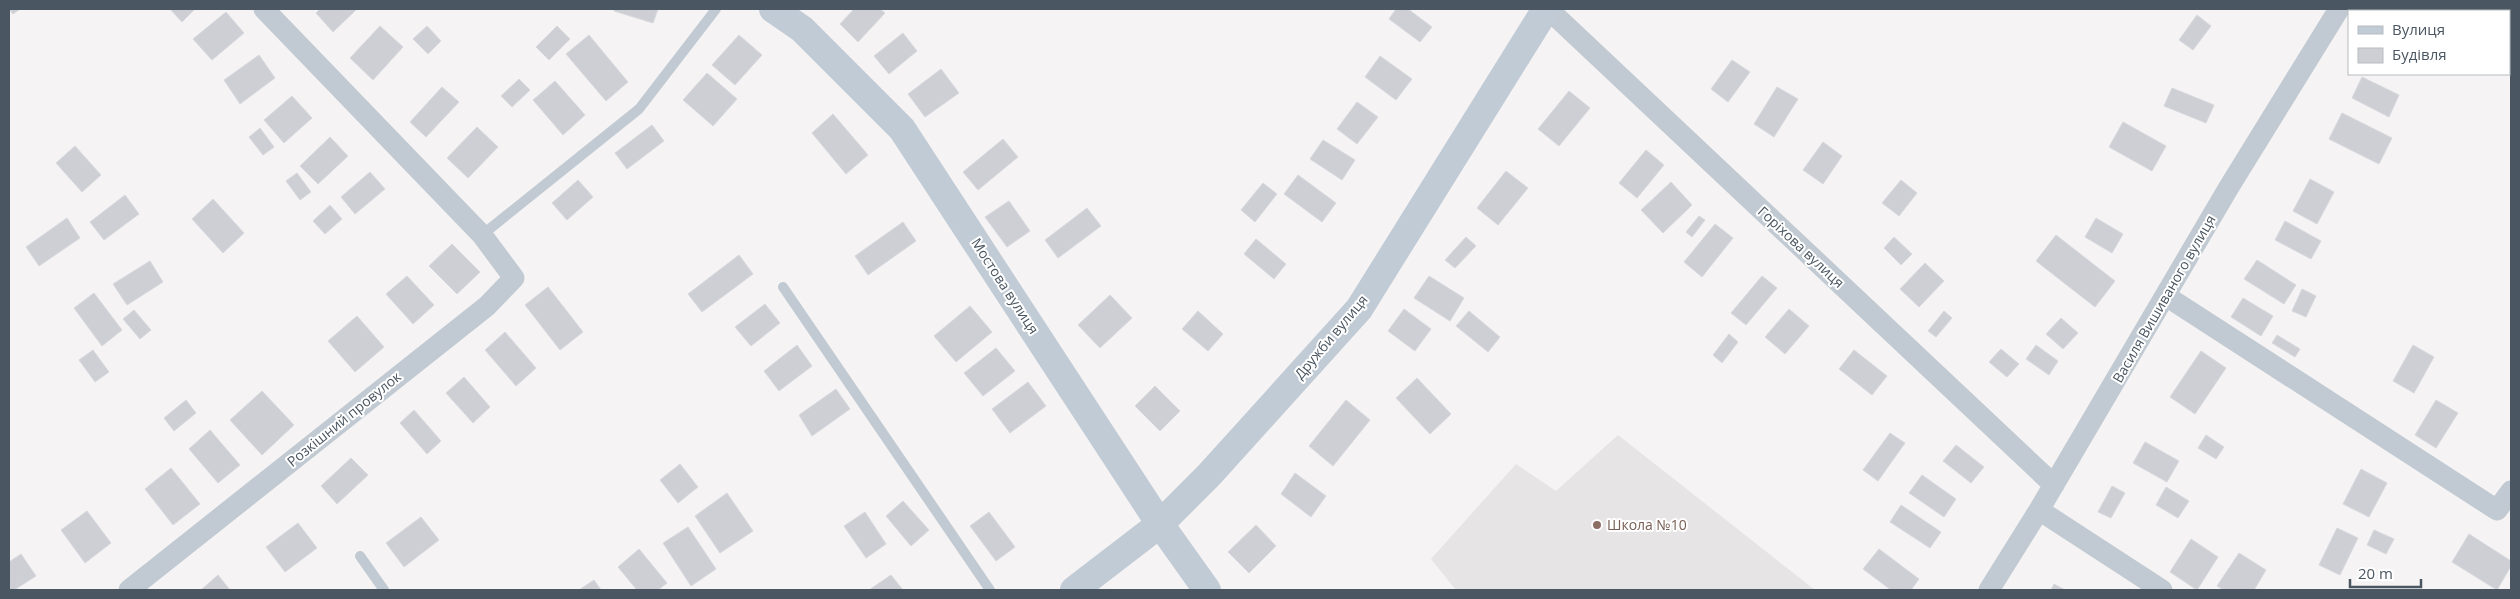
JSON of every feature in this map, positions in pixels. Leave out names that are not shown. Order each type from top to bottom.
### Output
[{"type":"street","name":"Розкішний провулок","points":[[129,590],[487,306],[514,278],[482,235],[264,9]]},
{"type":"street","name":"Мостова вулиця","points":[[773,9],[802,29],[902,128],[1160,524],[1206,590]]},
{"type":"street","name":"Дружби вулиця","points":[[1074,590],[1160,524],[1209,475],[1359,309],[1547,9]]},
{"type":"street","name":"Горіхова вулиця","points":[[1547,9],[2054,485]]},
{"type":"street","name":"Василя Вишиваного вулиця","points":[[1989,590],[2054,485],[2229,187],[2339,9]]},
{"type":"street","points":[[2166,296],[2497,510],[2511,491]]},
{"type":"street","points":[[2039,510],[2162,590]]},
{"type":"lane","points":[[482,235],[640,110],[716,9]]},
{"type":"lane","points":[[783,287],[990,590]]},
{"type":"lane","points":[[360,556],[384,590]]},
{"type":"shaded area","name":"Школа №10","points":[[1618,435],[1815,590],[1456,590],[1431,559],[1516,464],[1556,491]]},
{"type":"building","points":[[9,9],[20,9],[13,14]]},
{"type":"building","points":[[170,9],[195,9],[182,22]]},
{"type":"building","points":[[320,9],[357,9],[333,32],[316,13]]},
{"type":"building","points":[[615,9],[658,9],[653,23],[614,11]]},
{"type":"building","points":[[854,9],[880,9],[885,13],[858,42],[840,24]]},
{"type":"building","points":[[1396,9],[1408,9],[1432,27],[1420,42],[1389,19]]},
{"type":"building","points":[[2423,9],[2443,9],[2442,10]]},
{"type":"building","points":[[2511,9],[2511,15],[2510,17],[2510,10],[2485,10]]},
{"type":"building","points":[[226,12],[244,33],[212,60],[193,39]]},
{"type":"building","points":[[2197,15],[2211,26],[2193,50],[2179,40]]},
{"type":"building","points":[[380,26],[403,47],[373,80],[350,58]]},
{"type":"building","points":[[427,26],[441,41],[428,54],[413,39]]},
{"type":"building","points":[[557,26],[570,39],[549,60],[536,47]]},
{"type":"building","points":[[903,33],[917,51],[889,74],[874,56]]},
{"type":"building","points":[[589,35],[628,82],[606,101],[566,54]]},
{"type":"building","points":[[739,35],[762,55],[735,85],[712,65]]},
{"type":"building","points":[[259,55],[275,78],[240,104],[224,80]]},
{"type":"building","points":[[1380,56],[1412,79],[1396,100],[1365,77]]},
{"type":"building","points":[[1732,60],[1750,72],[1728,102],[1711,89]]},
{"type":"building","points":[[941,69],[959,93],[925,117],[908,94]]},
{"type":"building","points":[[707,73],[737,99],[713,126],[683,100]]},
{"type":"building","points":[[2362,77],[2399,95],[2389,117],[2352,98]]},
{"type":"building","points":[[519,79],[530,90],[512,107],[501,96]]},
{"type":"building","points":[[555,81],[585,115],[563,135],[533,100]]},
{"type":"building","points":[[442,87],[459,102],[426,137],[410,122]]},
{"type":"building","points":[[1777,87],[1798,99],[1774,137],[1754,124]]},
{"type":"building","points":[[2172,88],[2214,105],[2206,123],[2164,106]]},
{"type":"building","points":[[1569,91],[1590,108],[1559,146],[1538,129]]},
{"type":"building","points":[[292,96],[312,118],[284,143],[264,120]]},
{"type":"building","points":[[1357,102],[1378,117],[1357,144],[1337,129]]},
{"type":"building","points":[[2342,113],[2392,138],[2379,164],[2329,139]]},
{"type":"building","points":[[833,114],[868,155],[846,174],[812,133]]},
{"type":"building","points":[[2123,122],[2166,146],[2152,171],[2109,147]]},
{"type":"building","points":[[652,125],[664,141],[627,169],[615,153]]},
{"type":"building","points":[[477,127],[498,147],[468,178],[447,158]]},
{"type":"building","points":[[260,128],[274,147],[263,155],[249,137]]},
{"type":"building","points":[[330,137],[348,156],[318,184],[300,166]]},
{"type":"building","points":[[1003,139],[1018,157],[978,190],[963,172]]},
{"type":"building","points":[[1323,140],[1355,160],[1342,180],[1310,159]]},
{"type":"building","points":[[1823,142],[1842,156],[1823,184],[1803,170]]},
{"type":"building","points":[[75,146],[101,175],[82,192],[56,163]]},
{"type":"building","points":[[1646,150],[1664,165],[1637,198],[1619,183]]},
{"type":"building","points":[[1506,171],[1528,188],[1498,225],[1477,208]]},
{"type":"building","points":[[370,172],[385,189],[355,214],[341,197]]},
{"type":"building","points":[[297,173],[311,192],[300,200],[286,181]]},
{"type":"building","points":[[1298,175],[1336,203],[1322,222],[1284,194]]},
{"type":"building","points":[[2310,179],[2334,192],[2317,224],[2293,211]]},
{"type":"building","points":[[578,180],[593,197],[567,220],[552,203]]},
{"type":"building","points":[[1901,180],[1917,193],[1899,216],[1882,203]]},
{"type":"building","points":[[1671,182],[1692,205],[1663,233],[1641,210]]},
{"type":"building","points":[[1263,183],[1277,194],[1255,222],[1241,210]]},
{"type":"building","points":[[125,195],[139,214],[104,240],[90,222]]},
{"type":"building","points":[[213,199],[244,233],[223,253],[192,219]]},
{"type":"building","points":[[1009,201],[1030,231],[1007,247],[985,217]]},
{"type":"building","points":[[330,205],[342,219],[325,234],[313,221]]},
{"type":"building","points":[[1087,208],[1101,226],[1058,258],[1045,240]]},
{"type":"building","points":[[1699,216],[1705,220],[1692,237],[1686,232]]},
{"type":"building","points":[[67,218],[80,238],[39,266],[26,247]]},
{"type":"building","points":[[2096,218],[2123,234],[2112,253],[2085,237]]},
{"type":"building","points":[[2285,221],[2321,241],[2311,259],[2275,240]]},
{"type":"building","points":[[903,222],[916,241],[868,275],[855,256]]},
{"type":"building","points":[[1715,224],[1733,238],[1702,277],[1684,262]]},
{"type":"building","points":[[2056,235],[2115,281],[2095,307],[2036,261]]},
{"type":"building","points":[[1466,237],[1476,246],[1455,268],[1445,260]]},
{"type":"building","points":[[1894,237],[1912,254],[1901,265],[1884,248]]},
{"type":"building","points":[[1256,239],[1286,264],[1274,279],[1244,254]]},
{"type":"building","points":[[452,244],[480,272],[457,294],[429,266]]},
{"type":"building","points":[[739,255],[753,274],[702,312],[688,294]]},
{"type":"building","points":[[2257,260],[2296,285],[2284,304],[2244,279]]},
{"type":"building","points":[[150,261],[163,282],[127,305],[113,284]]},
{"type":"building","points":[[1925,263],[1944,281],[1919,307],[1900,289]]},
{"type":"building","points":[[407,276],[434,305],[413,324],[386,294]]},
{"type":"building","points":[[1429,276],[1464,298],[1450,321],[1414,298]]},
{"type":"building","points":[[1762,276],[1777,288],[1746,325],[1731,313]]},
{"type":"building","points":[[548,287],[583,332],[560,350],[525,305]]},
{"type":"building","points":[[2302,289],[2316,296],[2306,317],[2292,311]]},
{"type":"building","points":[[94,293],[122,330],[102,346],[74,308]]},
{"type":"building","points":[[1110,295],[1132,318],[1100,348],[1078,325]]},
{"type":"building","points":[[2243,298],[2273,316],[2261,336],[2231,317]]},
{"type":"building","points":[[765,304],[780,323],[751,346],[735,327]]},
{"type":"building","points":[[970,306],[992,332],[956,362],[934,336]]},
{"type":"building","points":[[1404,309],[1431,329],[1415,351],[1388,331]]},
{"type":"building","points":[[1789,309],[1809,326],[1785,354],[1765,337]]},
{"type":"building","points":[[134,310],[151,330],[140,339],[123,319]]},
{"type":"building","points":[[1198,311],[1223,334],[1208,351],[1182,329]]},
{"type":"building","points":[[1469,311],[1500,337],[1488,352],[1456,326]]},
{"type":"building","points":[[1944,311],[1952,318],[1936,337],[1928,331]]},
{"type":"building","points":[[357,316],[384,347],[355,372],[328,341]]},
{"type":"building","points":[[2061,318],[2078,333],[2063,349],[2046,334]]},
{"type":"building","points":[[505,332],[536,368],[516,386],[485,350]]},
{"type":"building","points":[[1729,334],[1738,342],[1722,363],[1713,355]]},
{"type":"building","points":[[2277,335],[2300,349],[2295,357],[2272,343]]},
{"type":"building","points":[[797,345],[812,366],[779,391],[764,371]]},
{"type":"building","points":[[2036,345],[2058,361],[2049,375],[2026,359]]},
{"type":"building","points":[[2413,345],[2434,357],[2414,393],[2393,381]]},
{"type":"building","points":[[996,348],[1015,371],[983,396],[964,373]]},
{"type":"building","points":[[2001,349],[2019,364],[2007,377],[1989,362]]},
{"type":"building","points":[[93,350],[109,372],[95,382],[79,360]]},
{"type":"building","points":[[1854,350],[1887,376],[1872,395],[1839,369]]},
{"type":"building","points":[[2201,351],[2226,368],[2195,414],[2170,397]]},
{"type":"building","points":[[464,377],[490,407],[473,423],[446,393]]},
{"type":"building","points":[[1417,378],[1451,414],[1430,434],[1396,398]]},
{"type":"building","points":[[1028,382],[1046,406],[1010,433],[992,409]]},
{"type":"building","points":[[1155,386],[1180,411],[1160,431],[1135,406]]},
{"type":"building","points":[[836,389],[850,409],[812,436],[799,415]]},
{"type":"building","points":[[262,391],[294,425],[262,455],[230,420]]},
{"type":"building","points":[[186,400],[196,413],[174,431],[164,418]]},
{"type":"building","points":[[1346,400],[1370,420],[1333,466],[1309,446]]},
{"type":"building","points":[[2436,400],[2458,413],[2436,448],[2415,435]]},
{"type":"building","points":[[414,410],[441,441],[427,454],[400,423]]},
{"type":"building","points":[[210,430],[240,465],[218,483],[189,449]]},
{"type":"building","points":[[1890,433],[1905,443],[1878,481],[1863,470]]},
{"type":"building","points":[[2206,435],[2224,447],[2216,459],[2198,448]]},
{"type":"building","points":[[2145,442],[2179,461],[2167,482],[2133,463]]},
{"type":"building","points":[[1956,445],[1984,467],[1971,483],[1943,461]]},
{"type":"building","points":[[351,458],[368,475],[337,504],[321,486]]},
{"type":"building","points":[[680,464],[698,487],[678,503],[660,480]]},
{"type":"building","points":[[171,468],[200,504],[173,525],[145,489]]},
{"type":"building","points":[[2361,469],[2387,483],[2369,517],[2343,504]]},
{"type":"building","points":[[1295,473],[1326,496],[1311,517],[1281,494]]},
{"type":"building","points":[[1922,475],[1956,499],[1944,517],[1909,493]]},
{"type":"building","points":[[2112,486],[2125,493],[2111,518],[2098,512]]},
{"type":"building","points":[[2166,487],[2189,501],[2178,518],[2156,505]]},
{"type":"building","points":[[727,493],[753,531],[720,553],[695,516]]},
{"type":"building","points":[[903,501],[929,530],[911,546],[886,516]]},
{"type":"building","points":[[1901,505],[1941,532],[1930,548],[1890,522]]},
{"type":"building","points":[[87,511],[111,543],[85,563],[61,530]]},
{"type":"building","points":[[865,512],[886,544],[866,558],[844,526]]},
{"type":"building","points":[[989,512],[1015,547],[996,561],[970,526]]},
{"type":"building","points":[[421,517],[439,540],[404,567],[386,543]]},
{"type":"building","points":[[298,523],[317,548],[285,572],[266,547]]},
{"type":"building","points":[[1256,525],[1276,546],[1249,573],[1228,552]]},
{"type":"building","points":[[688,527],[716,569],[691,586],[663,543]]},
{"type":"building","points":[[2337,528],[2358,538],[2340,575],[2319,565]]},
{"type":"building","points":[[2374,530],[2394,539],[2386,554],[2367,545]]},
{"type":"building","points":[[2469,534],[2511,561],[2511,566],[2497,590],[2452,562]]},
{"type":"building","points":[[2191,539],[2218,557],[2197,590],[2170,572]]},
{"type":"building","points":[[639,549],[667,583],[658,590],[637,590],[618,567]]},
{"type":"building","points":[[1879,549],[1919,579],[1911,590],[1891,590],[1863,569]]},
{"type":"building","points":[[2239,553],[2266,570],[2254,590],[2224,590],[2217,586]]},
{"type":"building","points":[[21,554],[36,576],[14,590],[9,590],[9,562]]},
{"type":"building","points":[[218,575],[230,590],[201,590]]},
{"type":"building","points":[[891,575],[903,590],[869,590]]},
{"type":"building","points":[[594,580],[601,590],[579,590]]},
{"type":"building","points":[[2054,584],[2065,590],[2051,590]]},
{"type":"place","name":"Школа №10","points":[[1597,525]]}]
